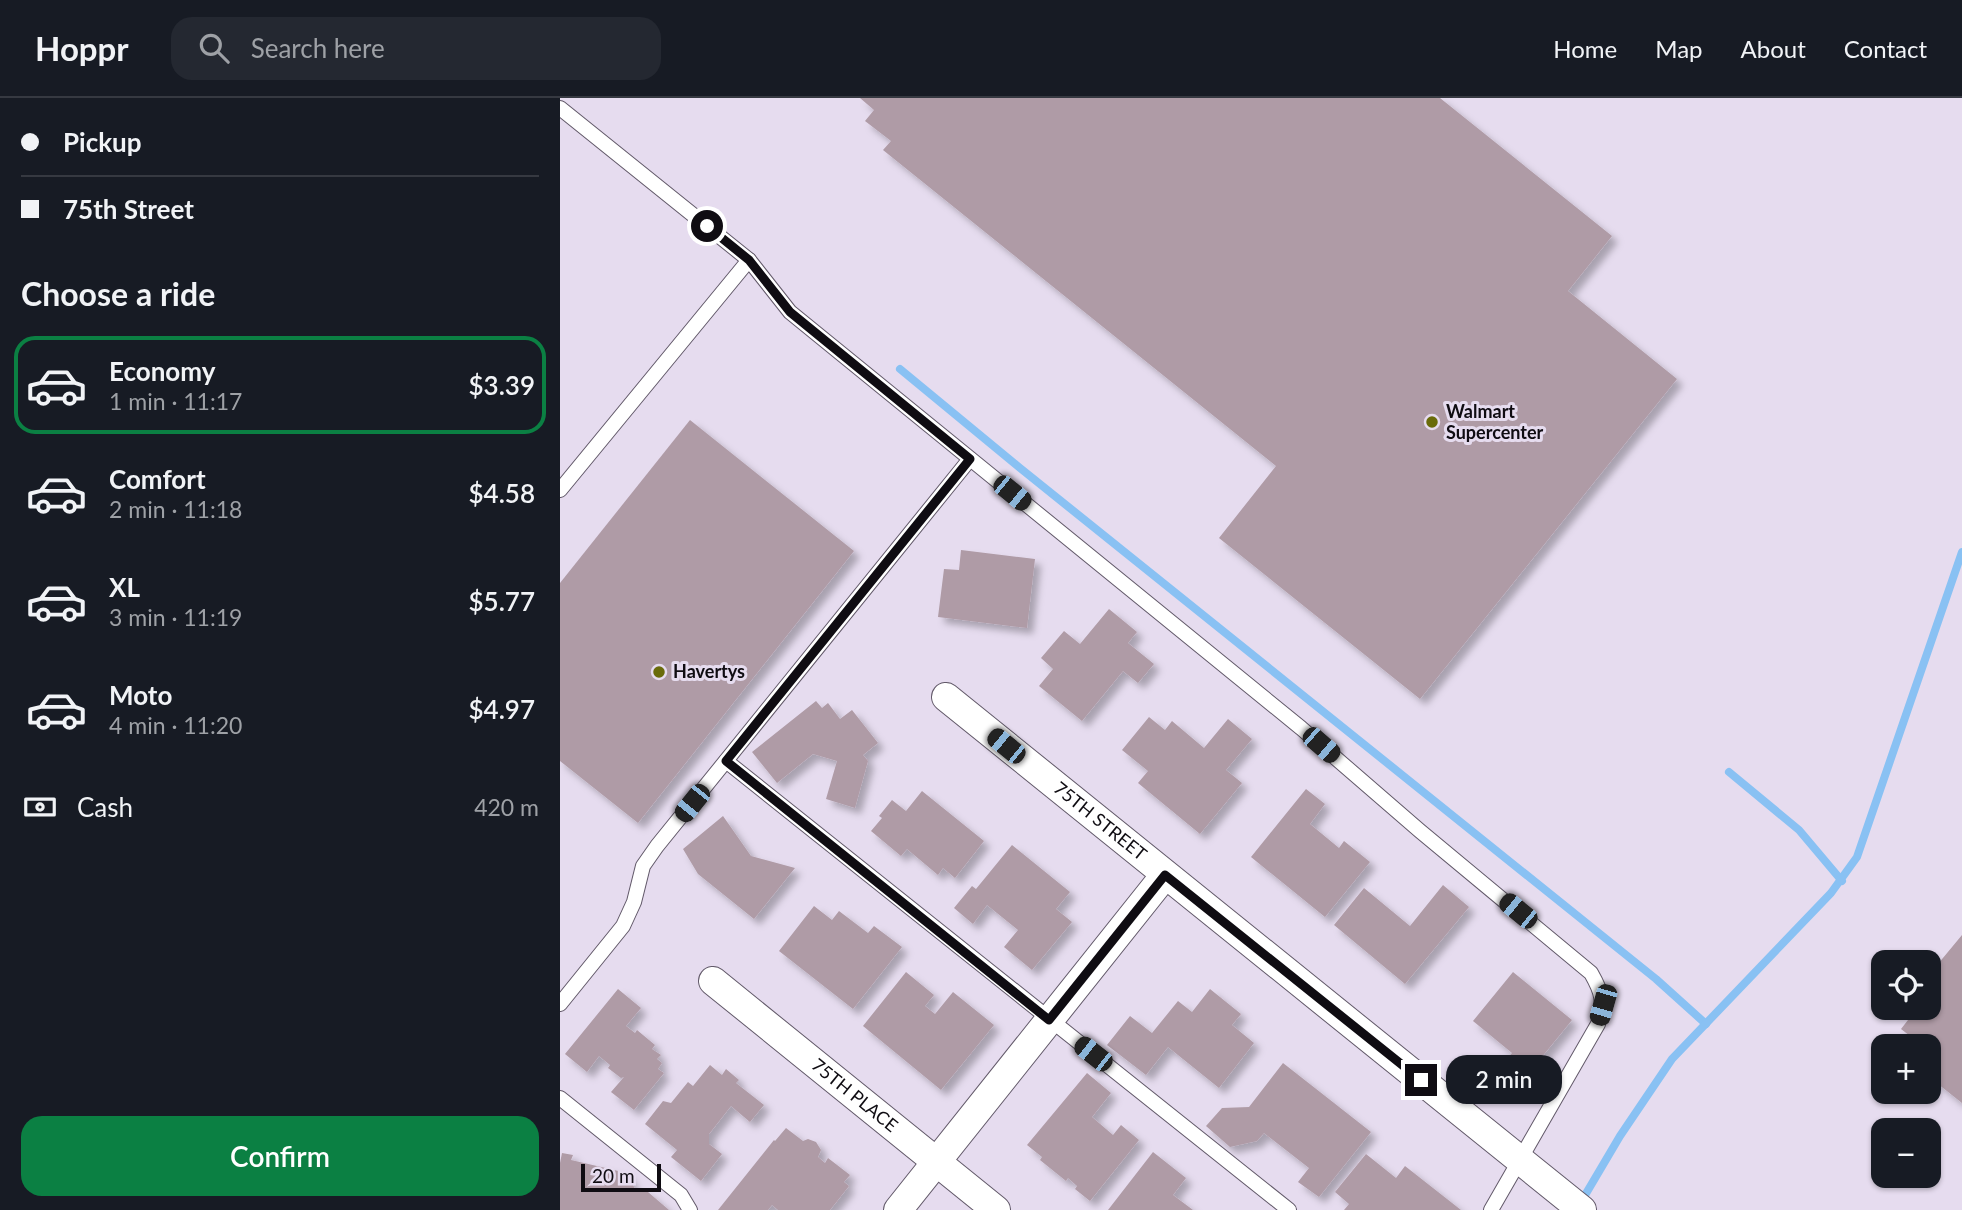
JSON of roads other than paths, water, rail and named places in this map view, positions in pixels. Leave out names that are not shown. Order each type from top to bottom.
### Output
[{"type":"street","name":"75TH STREET","points":[[946,697],[1582,1210]]},
{"type":"street","points":[[898,1210],[1165,875]]},
{"type":"street","name":"75TH PLACE","points":[[713,981],[996,1210]]},
{"type":"lane","points":[[560,108],[749,260],[790,312],[1301,728],[1591,973],[1599,988],[1603,1005],[1598,1024],[1491,1210]]},
{"type":"lane","points":[[560,490],[749,260]]},
{"type":"lane","points":[[560,1004],[623,926],[634,902],[643,866],[657,846],[970,459]]},
{"type":"lane","points":[[726,761],[1289,1210]]},
{"type":"lane","points":[[560,1098],[681,1195],[690,1210]]},
{"type":"waterway","points":[[900,369],[1656,979],[1706,1024]]},
{"type":"waterway","points":[[1581,1202],[1620,1136],[1672,1059],[1831,893],[1857,857],[1962,552]]},
{"type":"waterway","points":[[1729,772],[1799,830],[1842,881]]},
{"type":"place","name":"Walmart Supercenter","points":[[1432,422]]},
{"type":"place","name":"Havertys","points":[[659,672]]}]
